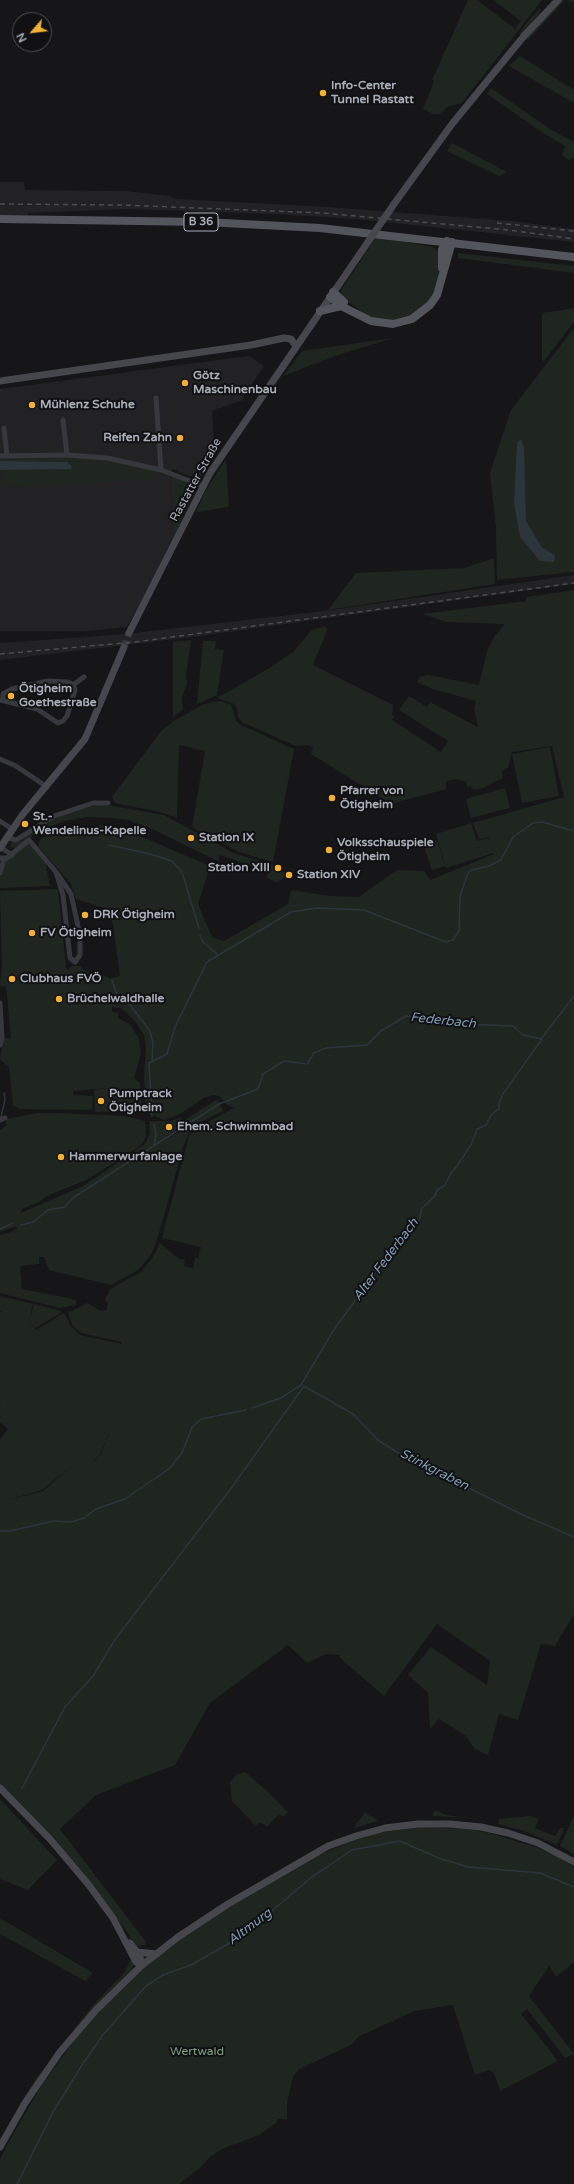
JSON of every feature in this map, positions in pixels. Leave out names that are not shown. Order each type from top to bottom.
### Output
[{"type":"main road","name":"B 36","points":[[0,219],[205,222],[320,228],[449,241],[574,257]]},
{"type":"main road","points":[[428,239],[441,254],[443,273]]},
{"type":"main road","points":[[441,254],[449,241]]},
{"type":"main road","points":[[331,294],[352,310],[371,321],[384,324],[403,322],[412,319],[430,305],[437,295],[449,241]]},
{"type":"main road","points":[[331,294],[341,306],[352,310]]},
{"type":"main road","points":[[320,311],[341,306]]},
{"type":"street","points":[[547,10],[551,0]]},
{"type":"street","points":[[547,10],[558,0]]},
{"type":"street","name":"Rastatter Straße","points":[[129,633],[162,572],[203,486],[295,345],[452,124],[547,10]]},
{"type":"street","points":[[0,381],[236,348],[280,339],[295,345]]},
{"type":"street","points":[[156,398],[161,470]]},
{"type":"street","points":[[63,420],[67,455]]},
{"type":"street","points":[[4,428],[7,456]]},
{"type":"street","points":[[0,456],[67,455],[107,458],[161,470],[203,486]]},
{"type":"street","points":[[12,855],[0,848],[12,828],[85,739],[124,646]]},
{"type":"street","points":[[73,685],[84,677]]},
{"type":"street","points":[[61,681],[73,685],[75,690],[71,706],[63,721],[58,723],[37,709],[1,699],[3,694],[12,689],[34,683],[61,681]]},
{"type":"street","points":[[0,758],[16,766],[47,787]]},
{"type":"street","points":[[6,837],[16,840],[54,816],[93,803],[108,803]]},
{"type":"street","points":[[0,821],[12,828]]},
{"type":"street","points":[[0,873],[2,858],[12,855],[29,840],[56,872],[71,894],[78,925],[80,955],[75,962],[70,958],[63,895],[56,872]]},
{"type":"street","points":[[0,1003],[2,1038],[0,1045]]},
{"type":"street","points":[[0,1788],[67,1859],[113,1918],[126,1939],[137,1952],[141,1960],[141,1966]]},
{"type":"street","points":[[0,2148],[25,2103],[60,2052],[96,2010],[141,1966],[228,1904],[288,1867],[328,1846],[378,1830],[429,1824],[481,1827],[508,1833],[538,1843],[574,1862]]},
{"type":"street","points":[[126,1939],[132,1955],[141,1966]]},
{"type":"street","points":[[137,1952],[157,1954]]},
{"type":"shaded area","points":[[0,182],[24,182],[25,190],[128,191],[170,196],[176,199],[329,207],[511,221],[574,229],[574,242],[356,219],[275,214],[128,209],[28,213],[28,215],[0,216]]},
{"type":"shaded area","points":[[249,356],[264,366],[244,395],[243,400],[212,411],[215,455],[202,477],[189,476],[173,469],[170,478],[173,535],[158,571],[127,627],[86,631],[0,631],[0,389]]},
{"type":"shaded area","points":[[521,439],[524,447],[526,521],[542,548],[555,555],[554,562],[540,561],[520,537],[514,503],[517,443]]},
{"type":"shaded area","points":[[0,461],[67,462],[72,466],[71,469],[0,470]]},
{"type":"shaded area","points":[[574,575],[574,584],[192,637],[0,660],[0,643],[126,634],[332,610]]},
{"type":"green space","points":[[468,0],[477,0],[515,29],[521,21],[493,0],[542,0],[462,103],[447,107],[440,114],[433,114],[423,109],[434,81],[432,80]]},
{"type":"green space","points":[[562,0],[565,0],[528,40],[525,38]]},
{"type":"green space","points":[[541,9],[539,14],[522,35],[519,34],[538,10]]},
{"type":"green space","points":[[520,56],[574,90],[574,103],[509,66]]},
{"type":"green space","points":[[491,88],[550,129],[574,142],[574,157],[569,160],[562,155],[565,146],[543,133],[487,94]]},
{"type":"green space","points":[[452,143],[507,172],[499,176],[447,151]]},
{"type":"green space","points":[[377,236],[433,247],[440,253],[441,266],[436,292],[419,312],[401,320],[382,321],[366,315],[345,299],[340,292]]},
{"type":"green space","points":[[458,253],[574,266],[574,273],[458,258]]},
{"type":"green space","points":[[574,308],[574,322],[542,363],[542,313]]},
{"type":"green space","points":[[574,328],[574,572],[497,580],[496,527],[490,473],[511,410]]},
{"type":"green space","points":[[393,338],[338,355],[283,376],[302,351]]},
{"type":"green space","points":[[0,458],[82,458],[108,460],[153,471],[159,475],[147,480],[2,487]]},
{"type":"green space","points":[[226,459],[229,507],[196,512],[206,490]]},
{"type":"green space","points":[[173,477],[192,484],[196,492],[182,517],[180,525],[168,550],[173,534],[170,478]]},
{"type":"green space","points":[[494,558],[495,584],[328,610],[356,573],[464,568]]},
{"type":"green space","points":[[574,590],[574,1614],[555,1646],[541,1644],[518,1720],[499,1714],[488,1755],[475,1749],[465,1735],[439,1719],[430,1729],[428,1693],[408,1675],[431,1647],[487,1685],[490,1661],[437,1624],[384,1696],[339,1657],[341,1655],[326,1654],[307,1663],[288,1645],[210,1703],[175,1765],[96,1795],[60,1829],[146,1942],[145,1945],[137,1946],[90,1882],[53,1836],[0,1784],[0,1439],[8,1429],[0,1422],[0,1402],[2,1404],[0,1401],[0,1312],[2,1312],[0,1311],[0,1296],[33,1304],[29,1322],[36,1330],[64,1313],[70,1325],[80,1335],[122,1344],[122,1342],[81,1333],[72,1325],[68,1313],[87,1303],[101,1311],[106,1310],[108,1304],[105,1300],[110,1289],[141,1272],[153,1257],[160,1243],[178,1258],[185,1260],[184,1266],[193,1268],[195,1258],[198,1258],[201,1247],[162,1238],[189,1136],[200,1126],[234,1108],[227,1105],[219,1096],[213,1095],[204,1098],[178,1115],[164,1120],[146,1113],[144,1076],[146,1047],[144,1035],[135,1021],[121,1008],[112,1007],[112,1012],[118,1013],[118,1018],[130,1024],[139,1039],[141,1054],[134,1078],[140,1083],[142,1111],[95,1112],[94,1090],[107,1088],[73,1091],[73,1095],[93,1096],[92,1110],[19,1109],[13,1105],[9,1068],[0,1059],[4,1038],[11,1038],[6,986],[1,987],[0,983],[2,968],[0,891],[58,889],[66,967],[68,970],[72,966],[80,966],[86,971],[109,977],[109,979],[120,976],[113,925],[107,909],[76,899],[71,884],[38,846],[41,838],[66,829],[101,825],[128,831],[210,866],[198,904],[212,937],[224,941],[288,904],[291,890],[331,896],[359,897],[397,870],[424,871],[430,880],[494,854],[489,837],[479,839],[473,823],[564,797],[552,746],[512,752],[508,767],[502,772],[503,778],[483,788],[473,790],[471,786],[467,787],[466,782],[457,779],[446,781],[446,789],[394,803],[385,800],[311,754],[313,748],[308,745],[296,746],[242,722],[238,717],[237,708],[234,704],[217,698],[271,667],[293,652],[312,630],[325,626],[327,628],[326,633],[313,665],[393,705],[392,715],[394,717],[392,720],[441,752],[448,741],[399,710],[409,696],[427,707],[430,702],[478,727],[474,709],[476,701],[433,689],[417,682],[420,677],[428,675],[479,685],[487,651],[494,637],[505,624],[447,622],[422,614],[526,601],[526,597]],"holes":[[[110,1432],[101,1454],[89,1466],[100,1454],[107,1439],[102,1440],[107,1438]],[[73,1465],[43,1491],[7,1500],[42,1490]]]},
{"type":"green space","points":[[191,640],[186,675],[187,684],[182,697],[183,710],[173,717],[173,642]]},
{"type":"green space","points":[[203,641],[216,641],[215,649],[224,650],[217,695],[197,704]]},
{"type":"green space","points":[[222,701],[231,705],[236,721],[241,725],[294,749],[273,862],[239,852],[192,827],[205,751],[179,745],[177,818],[160,812],[115,803],[112,797],[161,731],[174,721],[202,705]]},
{"type":"green space","points":[[550,747],[559,796],[522,803],[512,754]]},
{"type":"green space","points":[[505,788],[510,808],[471,818],[466,799]]},
{"type":"green space","points":[[102,804],[164,815],[235,854],[271,864],[288,875],[278,882],[273,881],[266,877],[269,872],[220,855],[218,861],[152,829],[128,820],[111,818],[86,817],[64,821],[33,835],[16,848],[9,847],[12,842],[51,819],[71,811]]},
{"type":"green space","points":[[471,823],[477,841],[489,838],[494,853],[446,868],[436,834]]},
{"type":"green space","points":[[437,840],[445,866],[432,870],[423,844]]},
{"type":"green space","points":[[29,842],[45,861],[50,886],[0,888],[0,877],[5,861]]},
{"type":"green space","points":[[216,1100],[219,1101],[223,1111],[199,1123],[190,1131],[183,1147],[157,1240],[151,1255],[138,1270],[111,1285],[49,1270],[44,1257],[39,1257],[39,1264],[20,1266],[22,1289],[76,1300],[76,1305],[59,1308],[0,1293],[0,1235],[9,1233],[18,1228],[14,1227],[0,1232],[0,1130],[6,1126],[6,1119],[37,1113],[57,1113],[125,1116],[145,1121],[146,1137],[143,1143],[136,1149],[86,1180],[47,1196],[39,1202],[22,1209],[21,1213],[83,1186],[145,1144],[150,1133],[149,1121],[171,1121],[181,1117],[183,1121]],"holes":[[[185,1124],[187,1127],[158,1144]]]},
{"type":"green space","points":[[34,1304],[61,1311],[61,1313],[35,1328],[29,1322]]},
{"type":"green space","points":[[245,1772],[288,1812],[283,1817],[279,1814],[267,1827],[260,1822],[256,1826],[232,1801],[230,1782],[236,1775]]},
{"type":"green space","points":[[0,1799],[57,1860],[28,1890],[0,1879]]},
{"type":"green space","points":[[435,1810],[446,1815],[468,1818],[432,1816]]},
{"type":"green space","points":[[365,1812],[378,1821],[355,1828],[354,1827]]},
{"type":"green space","points":[[530,1816],[539,1819],[535,1828],[555,1836],[560,1828],[564,1828],[557,1845],[524,1831],[498,1824],[499,1819]]},
{"type":"green space","points":[[574,1816],[574,1854],[560,1846]]},
{"type":"green space","name":"Wertwald","points":[[421,1827],[466,1829],[490,1833],[535,1847],[558,1857],[574,1867],[574,1962],[556,1977],[549,1966],[529,1996],[574,2054],[565,2058],[527,2009],[521,2014],[558,2061],[500,2091],[494,2073],[489,2070],[475,2075],[453,2005],[414,2011],[358,2037],[351,2045],[299,2069],[293,2077],[287,2103],[287,2119],[278,2119],[276,2123],[259,2135],[222,2149],[210,2157],[200,2168],[179,2184],[0,2184],[0,2159],[42,2085],[93,2015],[143,1966],[195,1928],[300,1863],[354,1840],[377,1833]]},
{"type":"green space","points":[[0,1918],[93,1973],[85,1981],[0,1934]]},
{"type":"green space","points":[[131,1959],[134,1962],[132,1970],[86,2017],[0,2147],[0,2139],[33,2083],[93,2005],[125,1972]]},
{"type":"waterway","points":[[152,1116],[149,1063],[167,1054],[175,1027],[207,962],[291,912],[317,908],[364,910],[446,942],[453,940],[459,931],[460,896],[468,873],[472,870],[489,866],[501,860],[513,837],[533,823],[542,822],[574,831]]},
{"type":"waterway","points":[[109,845],[150,854],[172,861],[182,872],[199,928]]},
{"type":"waterway","points":[[200,935],[203,942],[218,955]]},
{"type":"waterway","points":[[112,980],[118,998],[130,1005],[150,1031],[153,1043],[152,1062]]},
{"type":"waterway","name":"Federbach","points":[[21,1225],[33,1222],[48,1210],[65,1207],[74,1197],[219,1104],[258,1089],[263,1074],[284,1061],[307,1064],[314,1053],[326,1048],[367,1045],[381,1031],[406,1016],[445,1023],[513,1026],[523,1035],[541,1039],[574,996]]},
{"type":"waterway","name":"Alter Federbach","points":[[252,1408],[281,1398],[301,1385],[333,1331],[391,1251],[407,1237],[419,1221],[422,1208],[435,1196],[437,1190],[445,1185],[451,1173],[472,1143],[477,1129],[486,1125],[492,1114],[499,1109],[499,1103],[503,1094],[542,1039]]},
{"type":"waterway","points":[[1,1117],[5,1099],[4,1093]]},
{"type":"waterway","points":[[154,1124],[156,1135],[154,1145]]},
{"type":"waterway","name":"Federbach","points":[[0,1229],[13,1223]]},
{"type":"waterway","name":"Stinkgraben","points":[[22,1788],[65,1707],[93,1676],[116,1638],[232,1487],[304,1386],[353,1414],[378,1440],[395,1451],[523,1515],[574,1537]]},
{"type":"waterway","name":"Alter Federbach","points":[[0,1531],[10,1531],[54,1521],[71,1522],[84,1518],[96,1509],[125,1499],[170,1468],[182,1453],[192,1427],[201,1419],[246,1410]]},
{"type":"waterway","name":"Altmurg","points":[[17,2184],[53,2112],[82,2065],[103,2035],[146,1986],[163,1975],[191,1965],[242,1936],[312,1877],[352,1850],[400,1841],[441,1859],[469,1867],[540,1873],[574,1887]]},
{"type":"tunnel","points":[[124,647],[129,633]]},
{"type":"railway","points":[[0,204],[122,205],[322,213],[509,230],[574,239]]},
{"type":"railway","points":[[497,223],[574,231]]},
{"type":"railway","points":[[0,654],[135,642],[574,583]]},
{"type":"place","name":"Info-Center Tunnel Rastatt","points":[[323,93]]},
{"type":"place","name":"Götz Maschinenbau","points":[[185,383]]},
{"type":"place","name":"Mühlenz Schuhe","points":[[32,405]]},
{"type":"place","name":"Reifen Zahn","points":[[180,438]]},
{"type":"place","name":"Ötigheim Goethestraße","points":[[11,696]]},
{"type":"place","name":"Pfarrer von Ötigheim","points":[[332,798]]},
{"type":"place","name":"St.- Wendelinus-Kapelle","points":[[25,824]]},
{"type":"place","name":"Station IX","points":[[191,838]]},
{"type":"place","name":"Volksschauspiele Ötigheim","points":[[329,850]]},
{"type":"place","name":"Station XIII","points":[[278,868]]},
{"type":"place","name":"Station XIV","points":[[289,875]]},
{"type":"place","name":"DRK Ötigheim","points":[[85,915]]},
{"type":"place","name":"FV Ötigheim","points":[[32,933]]},
{"type":"place","name":"Clubhaus FVÖ","points":[[12,979]]},
{"type":"place","name":"Brüchelwaldhalle","points":[[59,999]]},
{"type":"place","name":"Pumptrack Ötigheim","points":[[101,1101]]},
{"type":"place","name":"Ehem. Schwimmbad","points":[[169,1127]]},
{"type":"place","name":"Hammerwurfanlage","points":[[61,1157]]}]
